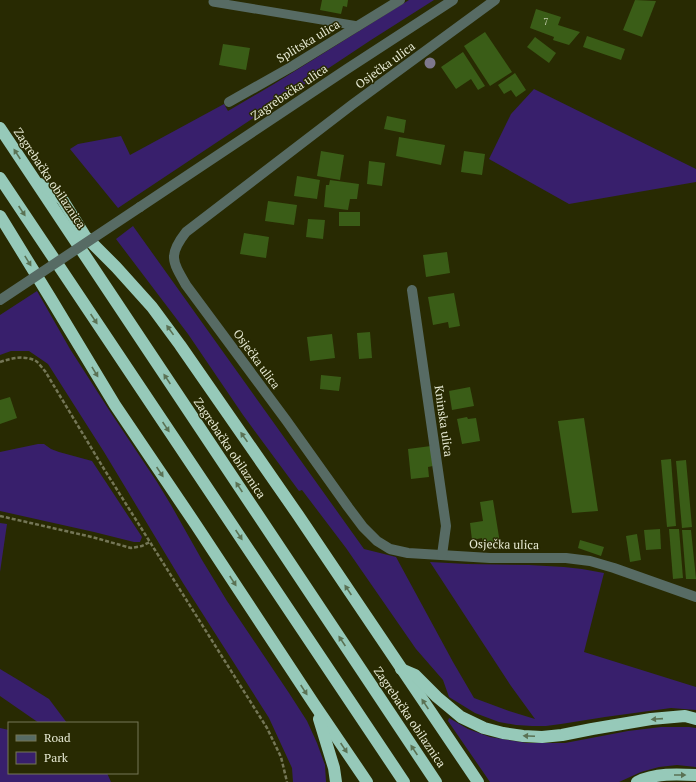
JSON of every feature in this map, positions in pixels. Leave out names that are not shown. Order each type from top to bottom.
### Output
[{"type":"highway","name":"Zagrebačka obilaznica","points":[[0,128],[436,782]]},
{"type":"highway","points":[[0,178],[404,782]]},
{"type":"highway","points":[[34,180],[62,199],[85,236],[152,306],[298,515],[478,782]]},
{"type":"highway","points":[[0,216],[115,405],[367,782]]},
{"type":"highway","points":[[401,669],[415,675],[437,697],[461,717],[484,728],[503,734],[542,737],[562,735],[651,719],[685,716],[696,719]]},
{"type":"highway","points":[[314,704],[331,756],[336,782]]},
{"type":"highway","points":[[637,782],[659,776],[680,774],[696,775]]},
{"type":"street","name":"Splitska ulica","points":[[229,102],[291,67],[400,0]]},
{"type":"street","name":"Zagrebačka ulica","points":[[0,300],[453,0]]},
{"type":"street","name":"Osječka ulica","points":[[495,0],[353,104],[186,232],[178,242],[174,254],[174,263],[186,285],[363,527],[377,541],[390,549],[408,553],[490,558],[566,558],[590,561],[696,597]]},
{"type":"street","name":"Kninska ulica","points":[[412,290],[446,526],[442,555]]},
{"type":"lane","points":[[213,2],[358,26]]},
{"type":"path","points":[[0,362],[17,357],[26,358],[37,362],[45,371],[104,470],[267,728],[281,757],[287,782]]},
{"type":"path","points":[[0,516],[92,537],[131,548],[142,546],[150,542]]},
{"type":"green space","points":[[409,0],[434,0],[371,40],[118,208],[70,149],[78,144],[121,136],[130,155],[224,104],[228,111]]},
{"type":"green space","points":[[534,89],[696,169],[696,182],[569,204],[489,159],[511,114]]},
{"type":"green space","points":[[133,226],[364,549],[396,557],[474,698],[535,719],[511,686],[430,562],[564,567],[604,573],[584,652],[696,687],[696,710],[671,708],[546,726],[532,726],[499,722],[475,713],[449,697],[443,680],[416,649],[346,548],[302,490],[299,491],[243,415],[188,334],[116,239]]},
{"type":"green space","points":[[37,291],[70,349],[157,482],[227,601],[307,721],[325,765],[326,782],[293,782],[292,768],[269,718],[183,583],[104,452],[48,364],[29,351],[11,351],[0,355],[0,315]]},
{"type":"green space","points":[[44,444],[59,452],[92,461],[142,537],[140,542],[134,542],[0,511],[0,452]]},
{"type":"green space","points":[[0,523],[7,524],[0,572]]},
{"type":"green space","points":[[0,669],[49,699],[66,722],[38,722],[0,696]]},
{"type":"green space","points":[[449,718],[468,729],[490,737],[527,743],[565,743],[628,731],[661,727],[696,728],[696,767],[677,765],[659,767],[641,772],[619,782],[490,782],[448,721]]},
{"type":"green space","points":[[0,728],[8,730],[8,774],[107,774],[111,782],[0,782]]},
{"type":"building","points":[[322,0],[348,0],[347,7],[343,6],[341,14],[320,10]]},
{"type":"building","points":[[635,0],[656,1],[642,37],[623,30]]},
{"type":"building","points":[[536,9],[561,17],[558,25],[580,32],[569,45],[553,40],[554,37],[530,28]]},
{"type":"building","points":[[485,32],[512,72],[490,86],[464,46]]},
{"type":"building","points":[[587,36],[625,49],[621,60],[583,47]]},
{"type":"building","points":[[535,37],[556,53],[549,63],[527,47]]},
{"type":"building","points":[[223,44],[250,48],[246,70],[219,65]]},
{"type":"building","points":[[463,52],[485,86],[478,90],[471,79],[456,89],[441,67]]},
{"type":"building","points":[[515,73],[526,90],[516,97],[511,90],[504,94],[498,85]]},
{"type":"building","points":[[387,116],[406,120],[404,133],[384,129]]},
{"type":"building","points":[[399,137],[445,145],[441,165],[396,156]]},
{"type":"building","points":[[321,151],[344,155],[340,180],[317,176]]},
{"type":"building","points":[[464,151],[485,154],[482,175],[461,172]]},
{"type":"building","points":[[369,161],[385,163],[382,186],[367,184]]},
{"type":"building","points":[[297,176],[320,180],[317,199],[294,196]]},
{"type":"building","points":[[330,180],[359,184],[357,199],[350,199],[348,210],[324,207],[326,185],[329,185]]},
{"type":"building","points":[[268,201],[297,205],[294,225],[265,221]]},
{"type":"building","points":[[339,212],[360,212],[360,226],[339,226]]},
{"type":"building","points":[[308,219],[325,220],[323,239],[306,237]]},
{"type":"building","points":[[244,233],[269,237],[266,258],[240,254]]},
{"type":"building","points":[[447,252],[450,273],[426,277],[423,255]]},
{"type":"building","points":[[454,293],[460,326],[449,328],[448,322],[433,325],[428,297]]},
{"type":"building","points":[[370,332],[372,358],[359,359],[357,333]]},
{"type":"building","points":[[332,334],[335,358],[310,361],[307,337]]},
{"type":"building","points":[[321,375],[341,377],[339,391],[320,389]]},
{"type":"building","points":[[470,387],[474,406],[452,410],[449,391]]},
{"type":"building","points":[[10,397],[17,418],[0,424],[0,400]]},
{"type":"building","points":[[467,417],[468,419],[476,418],[480,441],[462,444],[457,419]]},
{"type":"building","points":[[584,418],[598,511],[572,513],[558,421]]},
{"type":"building","points":[[431,446],[433,466],[428,467],[429,477],[411,479],[408,449]]},
{"type":"building","points":[[671,459],[676,526],[667,527],[661,460]]},
{"type":"building","points":[[686,460],[692,527],[682,528],[676,461]]},
{"type":"building","points":[[493,500],[500,543],[483,546],[482,538],[472,540],[470,523],[483,521],[480,502]]},
{"type":"building","points":[[660,529],[661,549],[646,550],[644,530]]},
{"type":"building","points":[[669,529],[679,529],[683,578],[673,579]]},
{"type":"building","points":[[682,530],[691,530],[696,579],[686,579]]},
{"type":"building","points":[[637,534],[641,560],[630,562],[626,536]]},
{"type":"building","points":[[580,540],[604,547],[601,556],[578,548]]}]
